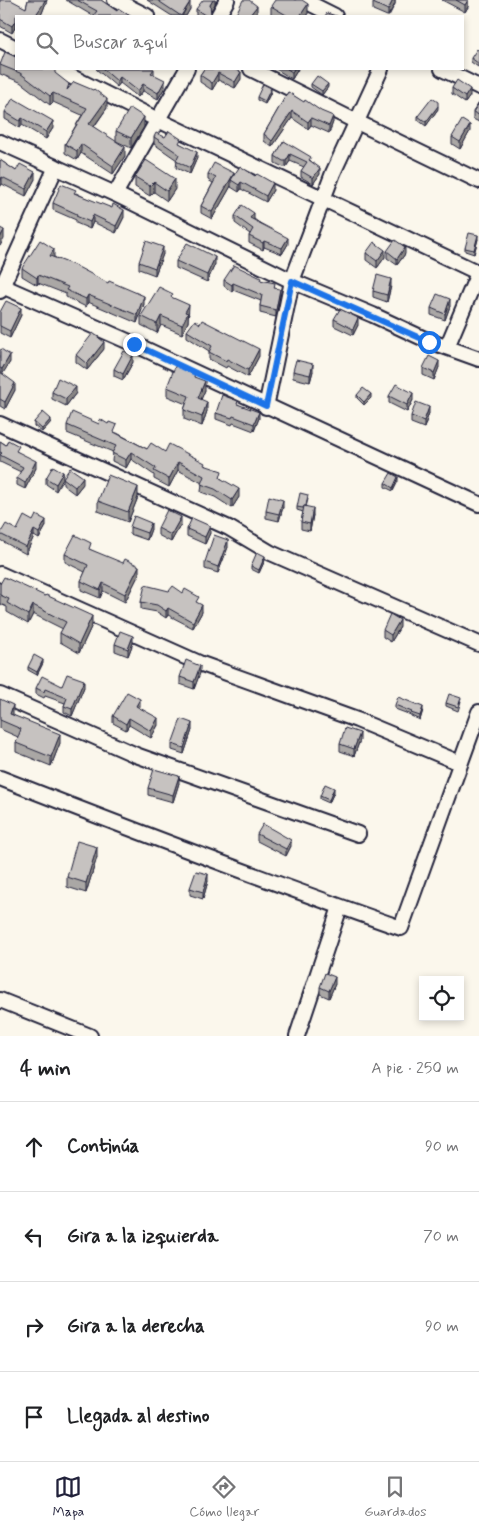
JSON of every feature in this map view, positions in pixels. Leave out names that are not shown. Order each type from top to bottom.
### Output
[{"type":"street","points":[[115,0],[145,15]]},
{"type":"street","points":[[219,15],[227,0]]},
{"type":"street","points":[[303,0],[333,15]]},
{"type":"street","points":[[0,40],[15,48]]},
{"type":"street","points":[[58,70],[158,120],[479,272],[447,347]]},
{"type":"street","points":[[115,194],[186,70]]},
{"type":"street","points":[[254,70],[479,181]]},
{"type":"street","points":[[266,406],[292,281],[333,173],[380,70]]},
{"type":"street","points":[[444,70],[479,87]]},
{"type":"street","points":[[0,142],[115,194],[292,281],[429,342],[479,359]]},
{"type":"street","points":[[56,167],[1,287],[134,344],[479,504]]},
{"type":"street","points":[[0,424],[229,528],[271,553],[479,644]]},
{"type":"street","points":[[0,574],[199,663],[357,720],[460,764]]},
{"type":"street","points":[[0,695],[136,756],[358,834]]},
{"type":"street","points":[[0,778],[188,851],[401,928],[479,712]]},
{"type":"street","points":[[297,1036],[340,907]]},
{"type":"street","points":[[0,1000],[90,1036]]},
{"type":"building","points":[[0,0],[11,0],[26,8],[28,0],[45,0],[36,15],[15,15],[15,21],[12,26],[0,19]]},
{"type":"building","points":[[77,0],[101,0],[117,11],[118,8],[128,15],[94,15],[97,11]]},
{"type":"building","points":[[157,0],[186,0],[190,2],[182,15]]},
{"type":"building","points":[[203,0],[213,0],[210,5],[210,15],[205,15],[196,9]]},
{"type":"building","points":[[243,0],[249,0],[257,6],[250,15],[236,15]]},
{"type":"building","points":[[275,0],[302,0],[308,4],[301,15],[286,15],[271,6]]},
{"type":"building","points":[[375,0],[393,0],[388,10],[373,3]]},
{"type":"building","points":[[456,0],[468,0],[465,5]]},
{"type":"building","points":[[477,49],[479,51],[478,63],[471,58]]},
{"type":"building","points":[[5,52],[15,57],[15,70],[55,70],[55,73],[69,84],[67,90],[74,82],[94,89],[107,99],[89,124],[125,147],[113,166],[81,144],[77,151],[65,144],[87,108],[53,93],[50,96],[20,73],[0,65]]},
{"type":"building","points":[[104,70],[153,70],[151,73],[165,80],[158,93],[143,84],[138,91],[120,77],[117,81]]},
{"type":"building","points":[[203,70],[236,70],[241,72],[235,82],[218,73],[212,83],[200,75]]},
{"type":"building","points":[[317,76],[328,84],[322,91],[311,84]]},
{"type":"building","points":[[457,80],[470,89],[465,97],[452,88]]},
{"type":"building","points":[[263,84],[271,88],[265,101],[257,97]]},
{"type":"building","points":[[288,92],[333,116],[329,126],[311,118],[308,122],[292,111],[272,141],[264,134]]},
{"type":"building","points":[[13,98],[53,121],[46,132],[22,118],[20,121],[5,112]]},
{"type":"building","points":[[432,98],[438,102],[438,106],[426,122],[418,116]]},
{"type":"building","points":[[479,103],[479,115],[473,112]]},
{"type":"building","points":[[130,108],[144,117],[131,138],[116,131]]},
{"type":"building","points":[[462,120],[470,125],[460,142],[452,137]]},
{"type":"building","points":[[169,131],[181,139],[179,143],[197,152],[190,168],[176,161],[179,154],[154,137],[156,133],[165,137]]},
{"type":"building","points":[[284,141],[311,157],[309,160],[320,168],[313,178],[301,171],[307,162],[290,154],[286,161],[275,156]]},
{"type":"building","points":[[0,160],[16,171],[20,164],[35,172],[26,189],[2,177],[0,181]]},
{"type":"building","points":[[146,160],[175,179],[167,191],[154,182],[150,186],[135,177]]},
{"type":"building","points":[[214,163],[234,173],[212,212],[201,206],[216,178],[208,174]]},
{"type":"building","points":[[240,166],[255,176],[257,174],[273,183],[266,196],[241,182],[239,185],[231,180]]},
{"type":"building","points":[[61,184],[76,190],[74,193],[112,208],[113,204],[124,210],[116,226],[93,215],[90,222],[53,203]]},
{"type":"building","points":[[242,205],[254,213],[250,218],[288,238],[282,248],[264,241],[263,243],[249,236],[253,229],[235,216]]},
{"type":"building","points":[[0,228],[4,230],[0,238]]},
{"type":"building","points":[[469,233],[478,235],[474,250],[465,248]]},
{"type":"building","points":[[40,240],[54,249],[50,256],[76,266],[108,283],[109,281],[144,296],[137,315],[88,295],[86,299],[66,290],[68,287],[38,275],[37,278],[22,268]]},
{"type":"building","points":[[395,240],[405,247],[397,259],[387,251]]},
{"type":"building","points":[[146,241],[163,247],[155,268],[139,262]]},
{"type":"building","points":[[374,242],[385,250],[377,261],[366,253]]},
{"type":"building","points":[[187,243],[215,257],[207,275],[176,261]]},
{"type":"building","points":[[234,265],[261,278],[260,280],[275,283],[274,288],[280,289],[276,310],[260,306],[262,295],[233,283],[232,285],[224,280]]},
{"type":"building","points":[[377,275],[391,279],[387,295],[373,291]]},
{"type":"building","points":[[159,287],[173,294],[171,297],[189,305],[185,312],[188,313],[182,325],[161,316],[157,324],[141,316]]},
{"type":"building","points":[[437,294],[450,299],[445,314],[431,308]]},
{"type":"building","points":[[6,301],[21,308],[10,331],[0,326],[0,312]]},
{"type":"building","points":[[340,309],[358,318],[353,329],[334,319]]},
{"type":"building","points":[[195,320],[200,324],[202,320],[259,349],[248,370],[209,352],[212,346],[187,331]]},
{"type":"building","points":[[93,333],[104,342],[87,364],[76,355]]},
{"type":"building","points":[[1,349],[10,355],[2,369],[0,368]]},
{"type":"building","points":[[124,351],[133,355],[123,374],[114,369]]},
{"type":"building","points":[[429,356],[439,361],[434,373],[423,368]]},
{"type":"building","points":[[296,360],[313,364],[310,375],[293,371]]},
{"type":"building","points":[[176,364],[195,373],[194,377],[205,381],[198,398],[207,402],[202,417],[184,410],[189,396],[167,387]]},
{"type":"building","points":[[0,372],[15,383],[5,402],[0,399]]},
{"type":"building","points":[[58,378],[76,387],[66,399],[52,392]]},
{"type":"building","points":[[396,384],[413,393],[407,405],[389,396]]},
{"type":"building","points":[[363,388],[371,394],[364,402],[357,395]]},
{"type":"building","points":[[222,395],[238,401],[237,404],[259,412],[254,424],[233,416],[232,418],[216,413]]},
{"type":"building","points":[[416,402],[429,407],[424,421],[411,416]]},
{"type":"building","points":[[43,412],[51,419],[42,429],[34,422]]},
{"type":"building","points":[[72,412],[99,424],[100,419],[108,424],[109,422],[117,425],[114,432],[147,449],[151,443],[165,452],[169,444],[205,463],[204,465],[222,471],[220,478],[239,489],[232,500],[215,489],[201,484],[204,476],[178,462],[169,479],[154,471],[156,468],[131,452],[126,460],[112,453],[116,446],[67,425]]},
{"type":"building","points":[[8,440],[19,446],[16,451],[36,461],[25,483],[17,478],[23,467],[0,455],[2,453],[0,452],[0,441],[6,445]]},
{"type":"building","points":[[53,466],[63,472],[56,484],[46,478]]},
{"type":"building","points":[[70,468],[83,477],[75,487],[63,478]]},
{"type":"building","points":[[391,473],[398,477],[393,488],[385,483]]},
{"type":"building","points":[[108,475],[138,487],[128,512],[98,501]]},
{"type":"building","points":[[300,493],[308,495],[306,506],[303,508],[297,507]]},
{"type":"building","points":[[269,496],[283,500],[279,514],[266,511]]},
{"type":"building","points":[[304,506],[313,508],[310,524],[301,522]]},
{"type":"building","points":[[167,510],[181,517],[171,535],[158,528]]},
{"type":"building","points":[[36,515],[46,520],[39,533],[34,530],[26,547],[0,534],[6,524],[17,530],[24,516],[33,521]]},
{"type":"building","points":[[134,516],[151,523],[147,533],[130,527]]},
{"type":"building","points":[[192,518],[210,526],[205,537],[187,529]]},
{"type":"building","points":[[75,535],[91,543],[89,549],[123,563],[125,559],[139,566],[125,594],[103,583],[100,590],[81,581],[88,565],[65,554]]},
{"type":"building","points":[[214,535],[228,540],[218,567],[205,562]]},
{"type":"building","points":[[257,552],[265,556],[259,570],[251,566]]},
{"type":"building","points":[[4,577],[92,616],[79,644],[60,633],[66,622],[33,605],[28,615],[7,603],[9,599],[0,595],[0,584]]},
{"type":"building","points":[[145,585],[169,591],[173,586],[183,593],[185,589],[199,597],[196,602],[202,605],[193,622],[168,608],[166,611],[157,605],[141,602]]},
{"type":"building","points":[[390,614],[400,620],[391,635],[383,630]]},
{"type":"building","points":[[120,631],[133,636],[128,649],[115,644]]},
{"type":"building","points":[[34,655],[43,660],[37,672],[28,667]]},
{"type":"building","points":[[186,660],[200,666],[194,682],[180,677]]},
{"type":"building","points":[[67,674],[84,680],[72,709],[64,706],[67,698],[45,689],[44,692],[36,688],[42,676],[62,686]]},
{"type":"building","points":[[127,692],[140,699],[136,706],[158,718],[151,731],[129,718],[126,724],[113,716]]},
{"type":"building","points":[[449,694],[461,698],[458,707],[446,703]]},
{"type":"building","points":[[398,697],[423,707],[420,716],[395,705]]},
{"type":"building","points":[[0,699],[13,705],[10,714],[60,734],[51,757],[16,743],[21,729],[0,720]]},
{"type":"building","points":[[181,719],[192,723],[184,748],[172,744]]},
{"type":"building","points":[[345,728],[360,733],[354,749],[340,744]]},
{"type":"building","points":[[154,769],[179,776],[173,795],[148,788]]},
{"type":"building","points":[[325,784],[334,788],[329,800],[320,796]]},
{"type":"building","points":[[263,824],[291,840],[286,849],[257,834]]},
{"type":"building","points":[[77,841],[97,847],[86,883],[67,877]]},
{"type":"building","points":[[196,871],[208,874],[203,892],[190,888]]},
{"type":"building","points":[[325,973],[335,977],[329,991],[320,987]]},
{"type":"route","points":[[134,344],[266,406],[292,281],[373,315],[429,342]]}]
